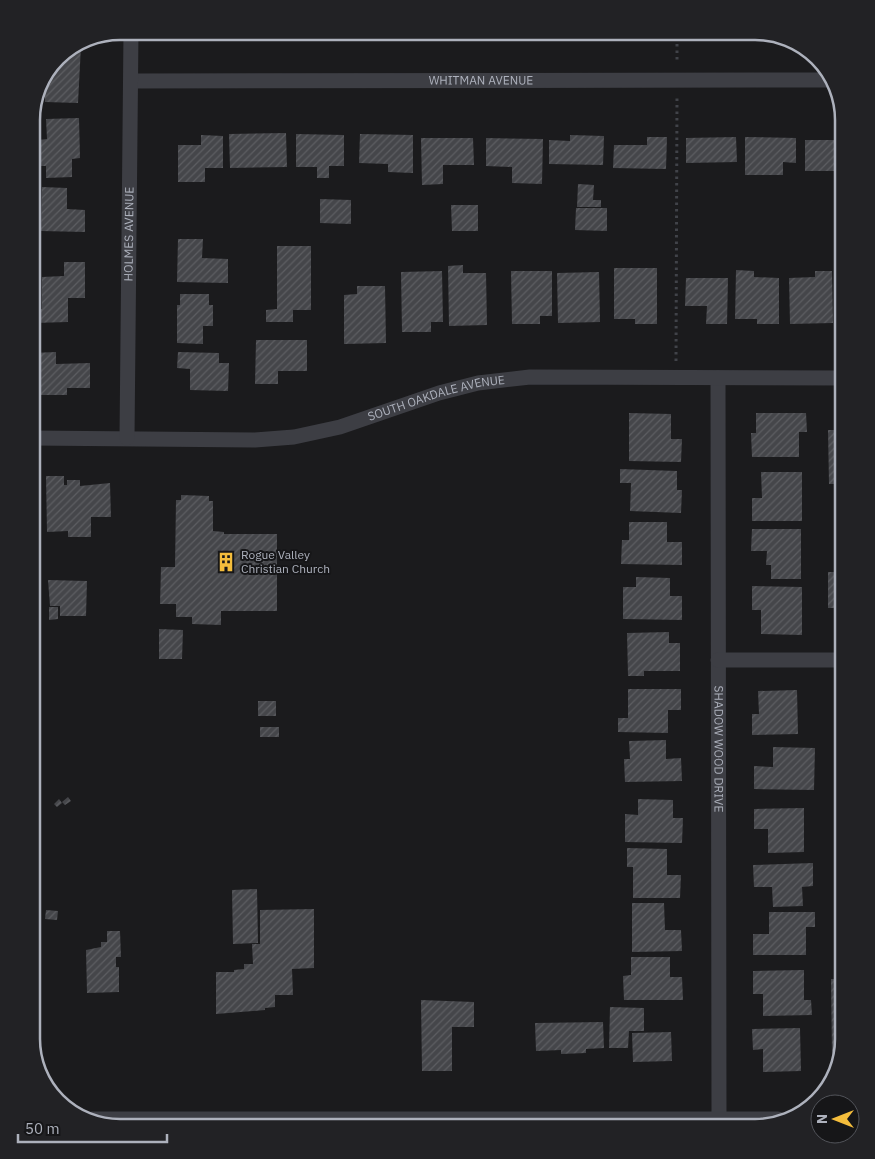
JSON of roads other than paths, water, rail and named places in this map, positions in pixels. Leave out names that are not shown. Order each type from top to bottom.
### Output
[{"type":"street","name":"HOLMES AVENUE","points":[[127,438],[131,40]]},
{"type":"street","name":"WHITMAN AVENUE","points":[[131,81],[825,80]]},
{"type":"street","name":"SOUTH OAKDALE AVENUE","points":[[40,438],[255,440],[294,437],[340,427],[430,396],[478,383],[530,377],[835,378]]},
{"type":"street","name":"SHADOW WOOD DRIVE","points":[[718,378],[720,1119]]},
{"type":"street","points":[[718,660],[835,660]]},
{"type":"place","name":"Rogue Valley Christian Church","points":[[226,562]]}]
